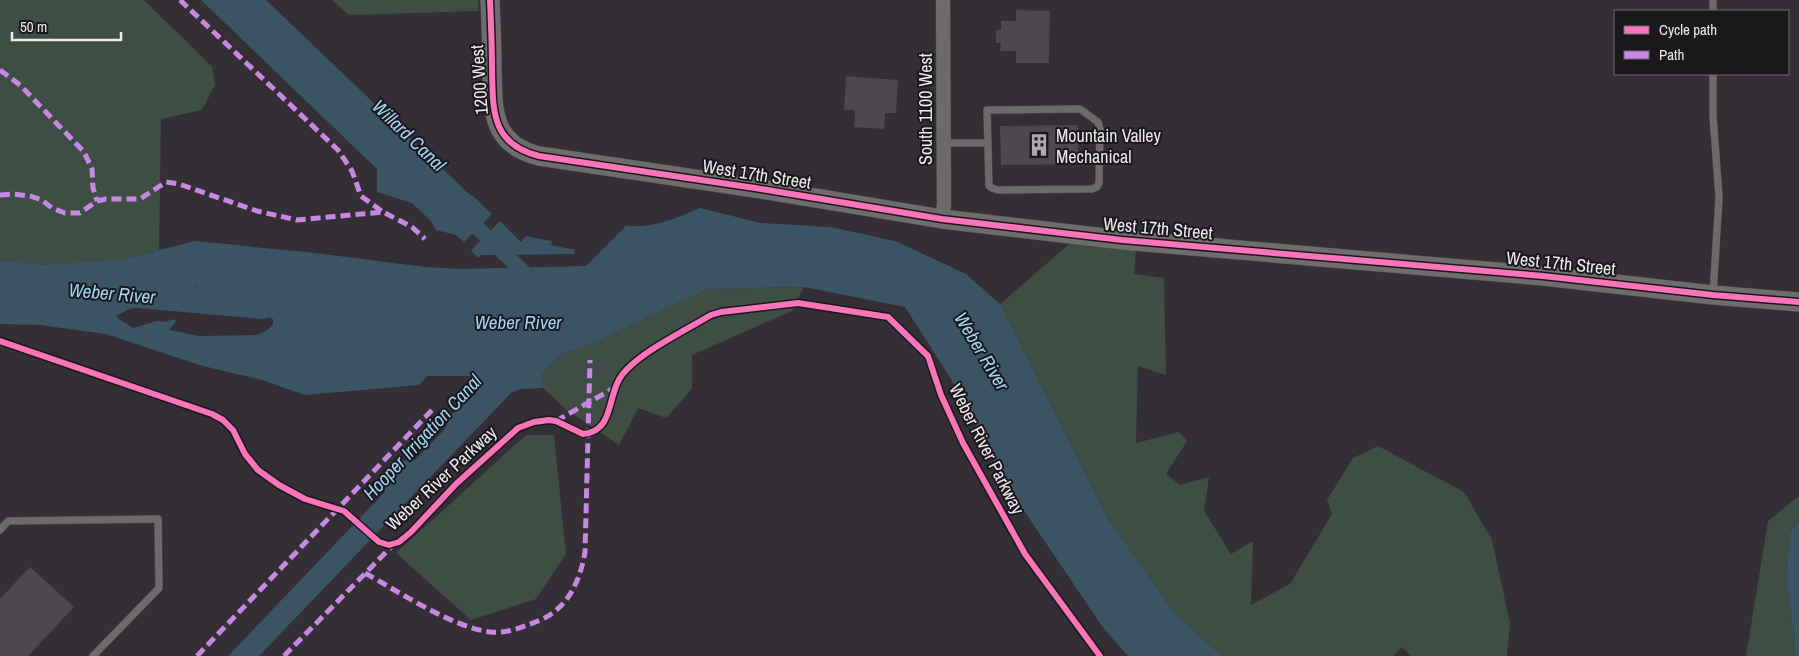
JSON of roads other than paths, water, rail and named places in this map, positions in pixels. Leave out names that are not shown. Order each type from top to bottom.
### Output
[{"type":"street","name":"1200 West","points":[[490,0],[494,112],[500,130],[518,149]]},
{"type":"street","name":"South 1100 West","points":[[942,218],[944,205],[943,0]]},
{"type":"street","name":"West 17th Street","points":[[518,149],[539,156],[942,218],[1122,240],[1543,276],[1713,295],[1799,302]]},
{"type":"lane","points":[[1713,75],[1713,116],[1719,197],[1713,295]]},
{"type":"lane","points":[[1080,109],[1098,122],[1100,129],[1099,183],[1097,187],[1092,189],[998,190],[992,188],[989,186],[988,143],[987,110],[1080,109]]},
{"type":"lane","points":[[944,143],[988,143]]},
{"type":"lane","points":[[0,530],[8,521],[158,519],[159,588],[93,656]]},
{"type":"water","points":[[201,0],[266,0],[492,214],[464,242],[456,235],[436,230],[431,221],[412,203],[377,192],[377,169]]},
{"type":"water","points":[[700,208],[761,223],[830,227],[895,241],[966,274],[1000,304],[1107,517],[1175,614],[1222,656],[1128,656],[1104,629],[1006,484],[951,379],[905,307],[804,287],[707,289],[594,343],[560,355],[542,374],[543,388],[521,389],[511,393],[259,656],[228,656],[384,493],[390,462],[415,460],[444,430],[452,414],[476,394],[478,376],[427,376],[419,385],[305,395],[262,380],[203,366],[106,334],[40,325],[0,324],[0,261],[46,265],[120,260],[195,241],[315,253],[425,267],[462,269],[586,266],[626,226],[655,224]],"holes":[[[196,286],[218,295],[233,308],[254,316],[266,316],[273,319],[273,325],[266,331],[256,335],[199,336],[169,330],[176,321],[173,319],[166,322],[157,321],[133,328],[116,316],[129,309],[145,306],[166,296],[183,296]]]},
{"type":"water","points":[[500,221],[521,242],[526,236],[552,241],[551,245],[575,250],[574,254],[481,255],[478,258],[471,250]]},
{"type":"water","points":[[1799,522],[1799,656],[1796,656],[1787,580],[1789,534]]},
{"type":"waterway","name":"Willard Canal","points":[[464,215],[532,280]]},
{"type":"waterway","name":"Weber River","points":[[128,294],[263,306]]},
{"type":"place","name":"Mountain Valley Mechanical","points":[[1039,145]]},
{"type":"water label","name":"Hooper Irrigation Canal","points":[[422,437]]}]
